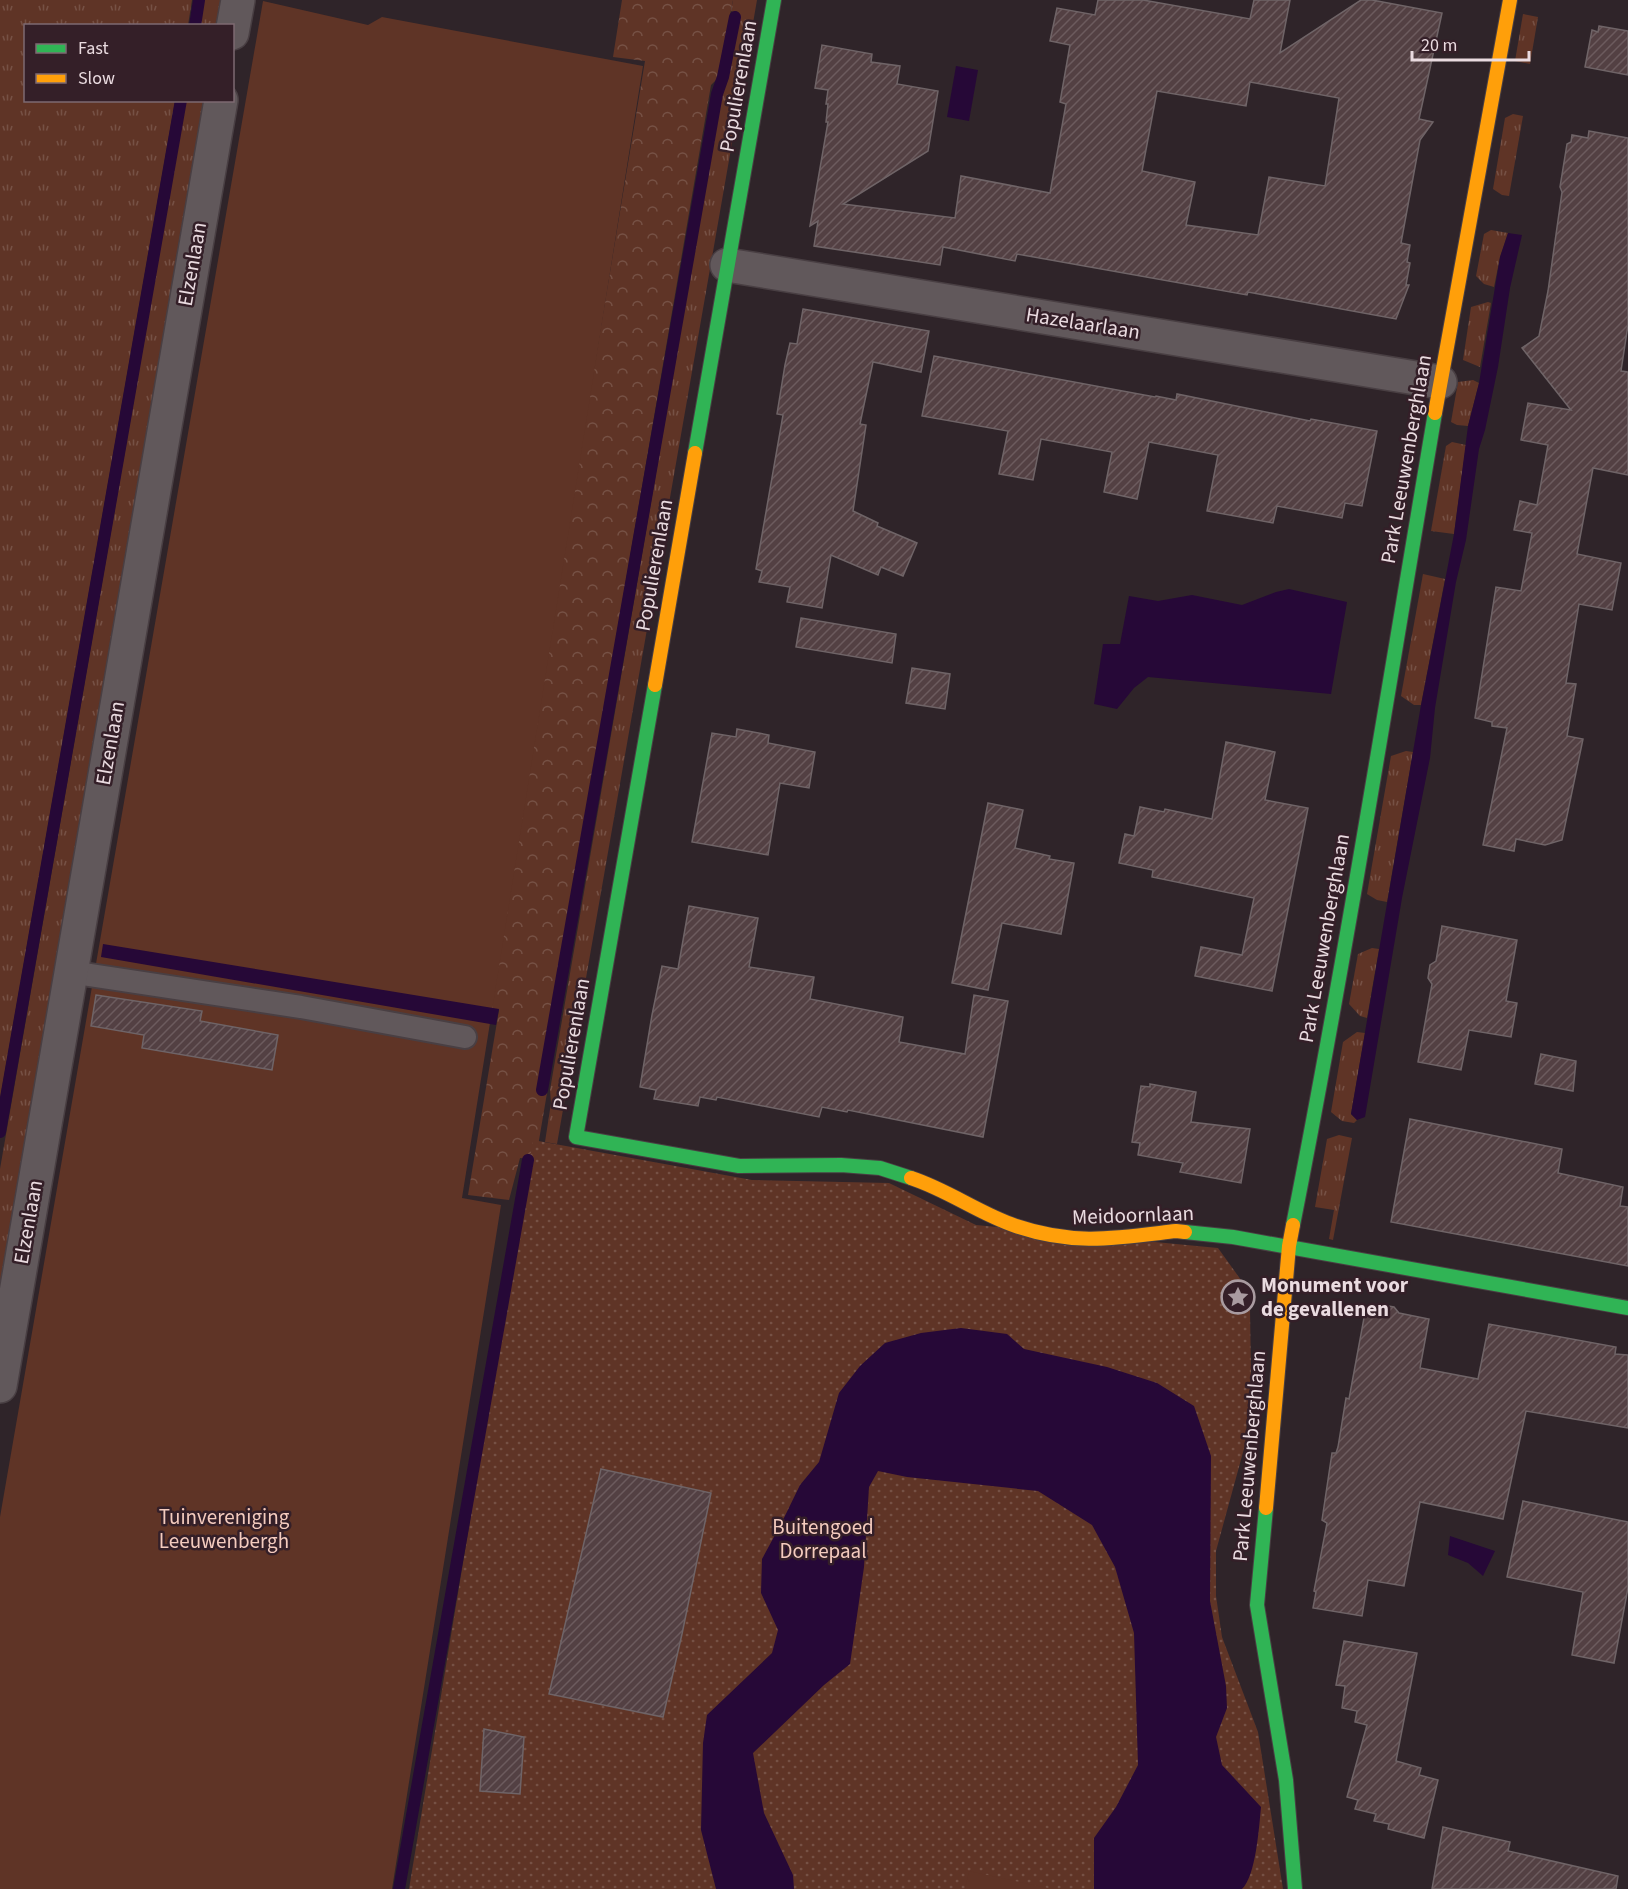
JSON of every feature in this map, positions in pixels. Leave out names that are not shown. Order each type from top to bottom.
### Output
[{"type":"street","points":[[234,24],[238,0]]},
{"type":"street","name":"Populierenlaan","points":[[576,1137],[774,0]]},
{"type":"street","name":"Park Leeuwenberghlaan","points":[[1295,1889],[1286,1780],[1257,1605],[1289,1246],[1384,720],[1440,382],[1510,0]]},
{"type":"street","name":"Elzenlaan","points":[[0,1386],[221,102]]},
{"type":"street","name":"Hazelaarlaan","points":[[727,265],[1440,382]]},
{"type":"street","name":"Meidoornlaan","points":[[576,1137],[739,1166],[841,1165],[880,1168],[915,1179],[1015,1226],[1063,1238],[1110,1239],[1176,1231],[1233,1237],[1628,1308]]},
{"type":"lane","points":[[70,972],[301,1007],[465,1037]]},
{"type":"green space","points":[[0,0],[192,0],[188,24],[24,24],[24,102],[175,102],[0,1099]]},
{"type":"green space","points":[[204,0],[222,0],[217,24],[199,24]]},
{"type":"green space","points":[[622,0],[733,0],[717,79],[711,85],[538,1092],[547,1093],[412,1889],[535,1159],[520,1158],[509,1200],[468,1195],[499,1010],[488,1008],[645,61],[613,57]]},
{"type":"green space","points":[[733,0],[757,0],[557,1144],[545,1142],[551,1103],[550,1090],[720,101],[729,73],[739,14],[731,11]]},
{"type":"green space","name":"Tuinvereniging Leeuwenbergh","points":[[263,1],[368,25],[382,17],[643,66],[462,1198],[501,1205],[392,1889],[0,1889],[0,1517]]},
{"type":"green space","points":[[1523,14],[1538,17],[1530,64],[1515,61]]},
{"type":"green space","points":[[186,102],[204,102],[0,1285],[0,1169]]},
{"type":"green space","points":[[1513,114],[1523,116],[1509,196],[1502,195],[1493,189],[1505,118]]},
{"type":"green space","points":[[1491,230],[1508,233],[1494,287],[1484,284],[1476,276],[1484,234]]},
{"type":"green space","points":[[1491,303],[1480,367],[1463,360],[1471,307]]},
{"type":"green space","points":[[1473,380],[1479,383],[1468,426],[1457,425],[1451,422],[1458,382]]},
{"type":"green space","points":[[1452,442],[1466,445],[1454,534],[1431,531],[1446,446]]},
{"type":"green space","points":[[1423,574],[1445,579],[1421,705],[1414,705],[1401,696]]},
{"type":"green space","points":[[1406,751],[1413,752],[1387,902],[1377,900],[1367,894],[1391,756]]},
{"type":"green space","points":[[1372,948],[1379,949],[1367,1018],[1360,1016],[1349,1004],[1358,954]]},
{"type":"green space","points":[[1357,1032],[1365,1033],[1351,1114],[1357,1120],[1354,1123],[1342,1121],[1331,1112],[1343,1042]]},
{"type":"green space","points":[[1339,1135],[1352,1138],[1333,1240],[1329,1239],[1334,1210],[1315,1207],[1327,1139]]},
{"type":"green space","name":"Buitengoed Dorrepaal","points":[[533,1140],[752,1180],[889,1183],[976,1225],[1218,1248],[1241,1280],[1229,1288],[1232,1297],[1236,1303],[1250,1310],[1251,1373],[1245,1445],[1216,1551],[1216,1596],[1222,1637],[1258,1732],[1283,1889],[409,1889]]},
{"type":"green space","points":[[969,1871],[1052,1889],[965,1889]]},
{"type":"shaded area","points":[[956,66],[978,70],[969,121],[947,117]]},
{"type":"shaded area","points":[[1508,233],[1522,235],[1510,288],[1498,367],[1479,449],[1466,540],[1456,582],[1435,708],[1430,758],[1402,898],[1365,1117],[1357,1120],[1351,1114],[1421,705],[1454,534],[1468,426],[1479,383],[1500,257]]},
{"type":"shaded area","points":[[1289,589],[1347,602],[1331,694],[1148,677],[1134,688],[1117,709],[1094,704],[1103,644],[1120,644],[1129,596],[1158,601],[1192,595],[1242,605]]},
{"type":"shaded area","points":[[103,944],[499,1009],[496,1025],[101,957]]},
{"type":"shaded area","points":[[961,1328],[1007,1334],[1024,1349],[1107,1367],[1157,1383],[1194,1406],[1211,1456],[1210,1601],[1226,1686],[1227,1708],[1216,1737],[1222,1765],[1261,1807],[1254,1863],[1247,1883],[1242,1889],[1094,1889],[1094,1838],[1116,1807],[1138,1765],[1134,1633],[1115,1567],[1092,1525],[1038,1491],[907,1477],[878,1471],[869,1487],[864,1567],[850,1664],[824,1685],[753,1753],[764,1813],[793,1875],[794,1889],[716,1889],[701,1830],[703,1743],[707,1715],[772,1653],[778,1630],[761,1593],[762,1559],[800,1485],[819,1462],[839,1393],[860,1366],[885,1343],[921,1333]]},
{"type":"shaded area","points":[[1450,1536],[1495,1551],[1483,1576],[1468,1563],[1448,1555]]},
{"type":"building","points":[[1098,0],[1143,0],[1250,19],[1254,0],[1290,0],[1280,53],[1361,0],[1442,13],[1419,119],[1433,122],[1420,140],[1401,243],[1410,245],[1406,285],[1409,285],[1396,319],[1017,254],[1015,261],[943,247],[940,265],[814,246],[818,221],[810,226],[828,122],[826,122],[828,104],[826,104],[828,90],[815,88],[822,45],[872,54],[871,62],[900,66],[897,84],[938,91],[928,151],[843,204],[955,218],[961,176],[1050,193],[1066,104],[1060,102],[1070,45],[1050,41],[1057,8],[1095,15]],"holes":[[[1250,82],[1339,98],[1325,186],[1269,177],[1258,235],[1186,225],[1195,182],[1142,171],[1157,91],[1246,106]]]},
{"type":"building","points":[[1599,26],[1628,31],[1628,75],[1585,67],[1592,30],[1598,32]]},
{"type":"building","points":[[1589,131],[1628,138],[1628,325],[1621,371],[1628,372],[1628,475],[1593,468],[1577,554],[1621,563],[1612,610],[1579,604],[1566,683],[1576,684],[1567,736],[1583,739],[1562,840],[1545,845],[1516,839],[1514,851],[1483,845],[1507,728],[1492,726],[1492,722],[1475,718],[1496,587],[1521,591],[1532,533],[1514,530],[1520,501],[1537,505],[1548,445],[1521,440],[1528,403],[1571,410],[1522,348],[1539,336],[1548,291],[1567,144],[1571,142],[1572,135],[1588,138]]},
{"type":"building","points":[[803,309],[929,331],[921,372],[873,362],[860,424],[866,425],[853,511],[878,523],[877,526],[917,543],[903,576],[881,567],[878,575],[831,555],[822,608],[787,602],[790,587],[759,582],[762,571],[756,569],[783,415],[777,414],[785,365],[790,343],[797,344]]},
{"type":"building","points":[[934,356],[1155,397],[1176,400],[1177,394],[1310,421],[1311,419],[1377,431],[1362,506],[1345,503],[1342,518],[1277,506],[1273,523],[1207,511],[1218,455],[1149,442],[1137,499],[1104,492],[1112,452],[1041,439],[1033,480],[999,474],[1008,431],[922,416]]},
{"type":"building","points":[[801,618],[896,634],[892,663],[796,647]]},
{"type":"building","points":[[912,668],[950,674],[945,709],[906,703]]},
{"type":"building","points":[[737,729],[769,735],[768,743],[815,752],[809,788],[780,783],[768,855],[692,842],[712,733],[736,737]]},
{"type":"building","points":[[1226,742],[1275,752],[1265,800],[1308,808],[1272,991],[1195,976],[1201,947],[1242,955],[1254,898],[1152,877],[1153,870],[1119,863],[1125,834],[1134,836],[1140,807],[1164,812],[1165,809],[1212,819]]},
{"type":"building","points":[[988,803],[1023,810],[1015,848],[1050,856],[1049,859],[1074,863],[1061,934],[1002,923],[988,990],[952,983]]},
{"type":"building","points":[[689,906],[758,918],[749,967],[814,977],[810,999],[903,1017],[899,1042],[965,1054],[974,995],[1008,1001],[983,1137],[848,1110],[847,1112],[822,1107],[819,1117],[717,1097],[716,1100],[700,1097],[698,1106],[654,1099],[656,1090],[640,1087],[652,1015],[662,966],[678,969]]},
{"type":"building","points":[[1442,926],[1517,940],[1506,1001],[1517,1003],[1511,1037],[1469,1030],[1461,1070],[1418,1062],[1432,984],[1428,978],[1430,965],[1436,961]]},
{"type":"building","points":[[96,995],[202,1011],[200,1021],[278,1035],[272,1070],[142,1048],[144,1035],[91,1026]]},
{"type":"building","points":[[1541,1054],[1576,1061],[1573,1091],[1535,1084]]},
{"type":"building","points":[[1150,1084],[1196,1092],[1191,1122],[1250,1129],[1241,1183],[1180,1172],[1183,1163],[1138,1155],[1140,1143],[1132,1142],[1141,1086],[1150,1087]]},
{"type":"building","points":[[1410,1119],[1562,1149],[1558,1173],[1623,1187],[1620,1206],[1628,1207],[1628,1266],[1391,1222]]},
{"type":"building","points":[[1382,1305],[1394,1307],[1399,1313],[1429,1319],[1420,1368],[1478,1379],[1489,1324],[1616,1347],[1615,1354],[1628,1355],[1628,1428],[1526,1411],[1503,1519],[1420,1502],[1404,1586],[1368,1580],[1362,1616],[1313,1608],[1316,1592],[1314,1591],[1327,1523],[1322,1520],[1332,1453],[1336,1453],[1338,1447],[1366,1307],[1377,1309]]},
{"type":"building","points":[[601,1469],[711,1493],[663,1717],[549,1694]]},
{"type":"building","points":[[1523,1501],[1628,1522],[1628,1588],[1614,1663],[1572,1655],[1583,1592],[1507,1577]]},
{"type":"building","points":[[1344,1641],[1417,1653],[1396,1761],[1421,1768],[1419,1775],[1438,1780],[1424,1838],[1388,1829],[1389,1824],[1374,1821],[1376,1814],[1355,1809],[1358,1800],[1347,1797],[1367,1725],[1355,1722],[1357,1711],[1342,1708],[1345,1686],[1336,1685]]},
{"type":"building","points":[[484,1729],[524,1737],[520,1794],[480,1791]]},
{"type":"building","points":[[1443,1827],[1510,1842],[1508,1851],[1618,1876],[1616,1889],[1432,1889]]},
{"type":"waterway","points":[[195,24],[199,0]]},
{"type":"waterway","points":[[542,1090],[717,94],[723,77],[735,17]]},
{"type":"waterway","points":[[0,1132],[181,102]]},
{"type":"waterway","points":[[399,1889],[528,1160]]},
{"type":"traffic: fast","points":[[695,453],[774,0]]},
{"type":"traffic: fast","points":[[1293,1225],[1349,921],[1435,413]]},
{"type":"traffic: fast","points":[[655,685],[576,1137],[739,1166],[841,1165],[880,1168],[911,1178]]},
{"type":"traffic: fast","points":[[1185,1232],[1233,1237],[1628,1308]]},
{"type":"traffic: fast","points":[[1266,1508],[1257,1605],[1286,1780],[1295,1889]]},
{"type":"traffic: slow","points":[[1435,413],[1510,0]]},
{"type":"traffic: slow","points":[[655,685],[695,453]]},
{"type":"traffic: slow","points":[[911,1178],[1003,1221],[1037,1232],[1096,1239],[1185,1232]]},
{"type":"traffic: slow","points":[[1266,1508],[1289,1246],[1293,1225]]},
{"type":"place","name":"Monument voor de gevallenen","points":[[1238,1297]]}]
